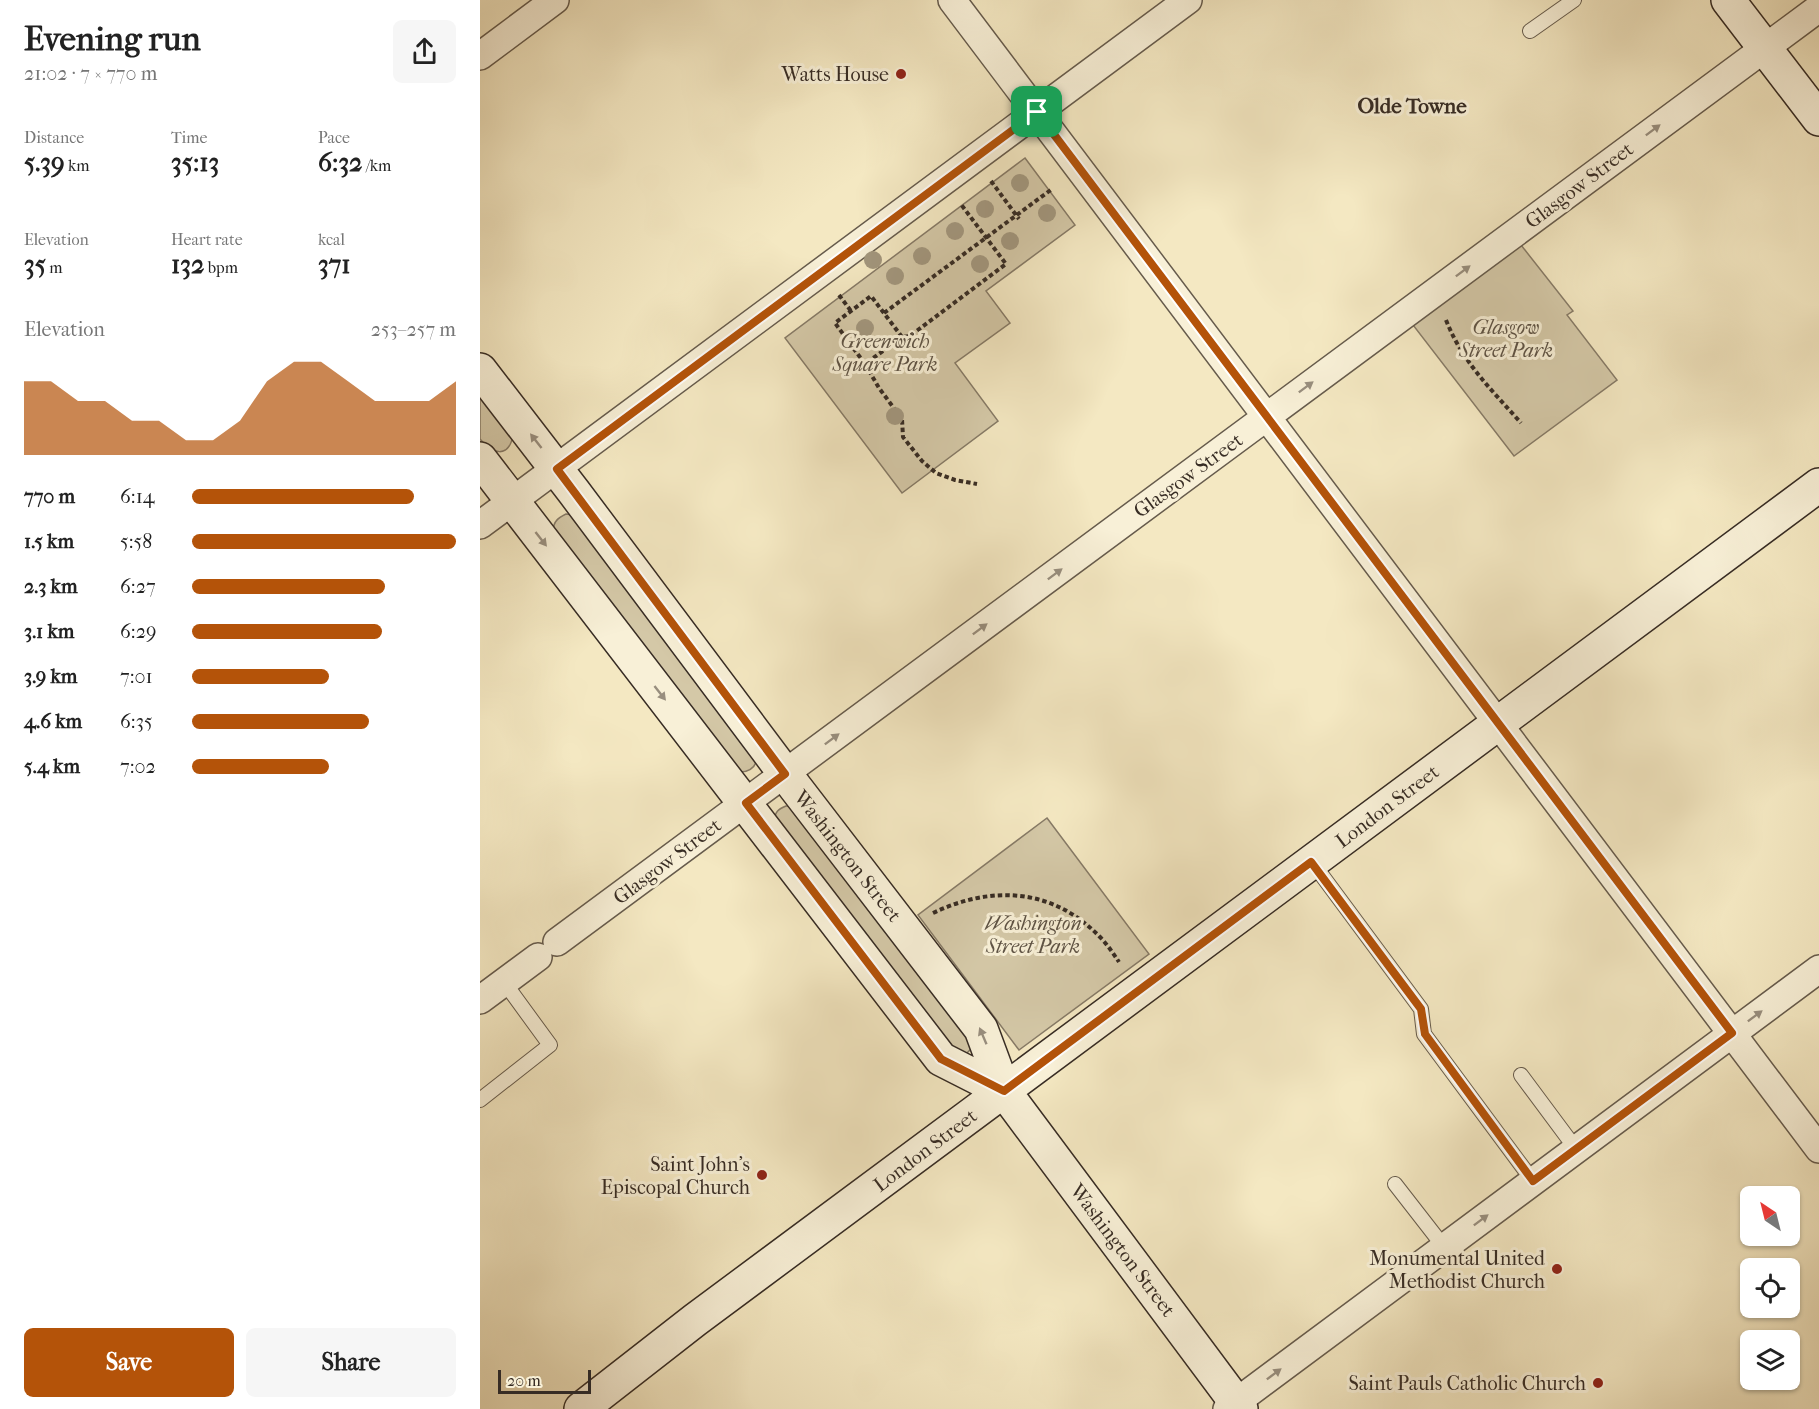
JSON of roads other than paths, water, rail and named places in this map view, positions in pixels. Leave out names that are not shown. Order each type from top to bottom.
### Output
[{"type":"street","points":[[480,56],[555,0]]},
{"type":"street","points":[[952,0],[1819,1149]]},
{"type":"street","points":[[480,525],[1188,0]]},
{"type":"street","points":[[1728,0],[1819,119]]},
{"type":"street","name":"Glasgow Street","points":[[480,999],[1819,8]]},
{"type":"street","name":"Washington Street","points":[[480,370],[981,1029],[1004,1091],[1234,1407]]},
{"type":"street","name":"Washington Street","points":[[480,459],[941,1059],[1004,1091]]},
{"type":"street","name":"London Street","points":[[581,1409],[695,1320],[1819,485]]},
{"type":"street","points":[[1234,1407],[1444,1247],[1819,969]]},
{"type":"lane","points":[[1530,31],[1574,0]]},
{"type":"lane","points":[[1311,862],[1421,1009],[1425,1034],[1533,1181]]},
{"type":"lane","points":[[480,1101],[550,1045],[504,982]]},
{"type":"lane","points":[[1521,1075],[1576,1149]]},
{"type":"lane","points":[[1395,1184],[1444,1247]]},
{"type":"place","name":"Watts House","points":[[901,74]]},
{"type":"place","name":"Saint John's Episcopal Church","points":[[762,1175]]},
{"type":"place","name":"Monumental United Methodist Church","points":[[1557,1269]]},
{"type":"place","name":"Saint Pauls Catholic Church","points":[[1598,1383]]},
{"type":"district","name":"Olde Towne","points":[[1412,106]]},
{"type":"park label","name":"Glasgow Street Park","points":[[1506,338]]},
{"type":"park label","name":"Greenwich Square Park","points":[[885,352]]},
{"type":"park label","name":"Washington Street Park","points":[[1033,934]]}]
